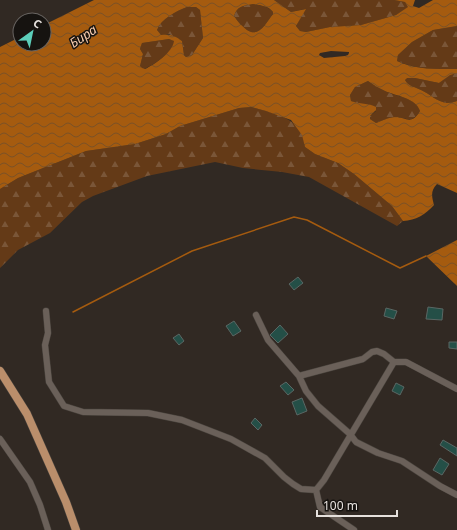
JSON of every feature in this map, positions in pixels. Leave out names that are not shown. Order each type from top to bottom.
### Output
[{"type":"main road","points":[[0,371],[27,414],[66,502],[76,530]]},
{"type":"street","points":[[46,311],[48,333],[46,345],[49,382],[64,406],[83,412],[148,413],[182,420],[232,438],[265,458],[293,484],[302,489],[316,490]]},
{"type":"street","points":[[256,315],[268,340],[298,376],[306,391],[318,406],[350,434],[356,442],[378,453],[402,461],[440,486],[457,495]]},
{"type":"street","points":[[298,376],[363,359],[372,352],[377,351],[384,354],[394,362],[406,362],[457,389]]},
{"type":"street","points":[[316,490],[324,480],[394,362]]},
{"type":"street","points":[[0,439],[30,482],[40,505],[48,530]]},
{"type":"street","points":[[316,490],[320,507],[354,530]]},
{"type":"green space","points":[[274,0],[394,0],[405,2],[409,7],[396,15],[361,25],[330,27],[306,32],[300,31],[296,26],[305,9],[291,12]]},
{"type":"green space","points":[[253,4],[266,7],[273,12],[273,14],[259,31],[251,32],[247,30],[234,16],[239,8]]},
{"type":"green space","points":[[187,7],[196,7],[200,10],[203,38],[192,55],[186,57],[184,55],[182,41],[169,34],[161,36],[157,30],[165,19]]},
{"type":"green space","points":[[457,26],[457,69],[434,69],[419,67],[397,61],[398,55],[412,42],[433,30]]},
{"type":"green space","points":[[169,39],[175,41],[174,45],[167,54],[153,64],[141,69],[140,66],[143,54],[140,49],[142,43]]},
{"type":"green space","points":[[457,73],[457,101],[449,103],[437,100],[410,85],[405,80],[406,78],[415,78],[439,83],[450,74]]},
{"type":"green space","points":[[368,81],[389,93],[410,100],[418,106],[420,111],[414,118],[411,119],[393,117],[376,123],[370,119],[370,116],[376,111],[351,101],[350,95],[355,87]]},
{"type":"green space","points":[[251,107],[280,116],[293,123],[302,134],[305,147],[315,154],[338,163],[354,174],[392,206],[403,221],[397,226],[309,177],[282,172],[243,168],[215,162],[147,176],[93,196],[82,202],[50,233],[18,250],[0,268],[0,189],[18,178],[86,151],[135,144],[166,134],[180,126],[239,108]]},
{"type":"water","name":"Бира","points":[[94,0],[274,0],[291,12],[306,9],[296,26],[300,31],[306,32],[330,27],[361,25],[396,15],[408,7],[405,2],[394,0],[415,0],[413,6],[419,8],[433,0],[457,0],[457,26],[433,30],[412,42],[398,55],[397,61],[411,66],[434,69],[457,69],[457,73],[450,75],[439,83],[415,78],[407,78],[405,80],[410,85],[440,101],[447,103],[457,101],[457,193],[437,184],[432,192],[434,205],[420,216],[403,221],[392,206],[354,174],[338,163],[315,154],[305,147],[302,135],[291,120],[251,107],[239,108],[180,126],[166,134],[135,144],[86,151],[18,178],[0,189],[0,47],[12,41],[12,52],[52,52],[52,21]],"holes":[[[253,4],[264,6],[273,12],[265,25],[259,31],[255,32],[247,30],[234,16],[239,8]],[[187,7],[196,7],[200,10],[203,38],[192,55],[186,57],[184,55],[182,41],[172,35],[161,35],[157,30],[165,19]],[[169,39],[174,41],[167,54],[145,69],[142,68],[140,66],[143,54],[140,49],[142,43]],[[331,51],[349,52],[348,55],[345,56],[324,58],[319,55],[320,53]],[[368,81],[385,91],[410,100],[418,107],[420,111],[417,116],[408,120],[393,117],[376,123],[370,119],[370,116],[376,110],[376,107],[351,101],[350,95],[355,87]]]},
{"type":"water","points":[[457,240],[457,286],[426,256]]},
{"type":"building","points":[[298,277],[303,283],[294,290],[289,284]]},
{"type":"building","points":[[428,307],[443,309],[442,320],[426,319]]},
{"type":"building","points":[[386,308],[397,311],[394,319],[384,316]]},
{"type":"building","points":[[234,321],[241,331],[233,336],[226,326]]},
{"type":"building","points":[[280,325],[288,334],[278,343],[270,335]]},
{"type":"building","points":[[179,334],[184,341],[179,345],[173,338]]},
{"type":"building","points":[[449,342],[457,342],[457,349],[449,348]]},
{"type":"building","points":[[286,382],[294,390],[288,395],[280,386]]},
{"type":"building","points":[[396,383],[404,387],[400,395],[392,391]]},
{"type":"building","points":[[302,398],[307,411],[297,415],[292,402]]},
{"type":"building","points":[[255,418],[262,425],[258,430],[251,423]]},
{"type":"building","points":[[443,440],[457,448],[457,456],[440,445]]},
{"type":"building","points":[[440,458],[449,464],[442,475],[433,470]]},
{"type":"waterway","points":[[73,312],[192,251],[294,217],[307,220],[400,268],[426,256]]}]
